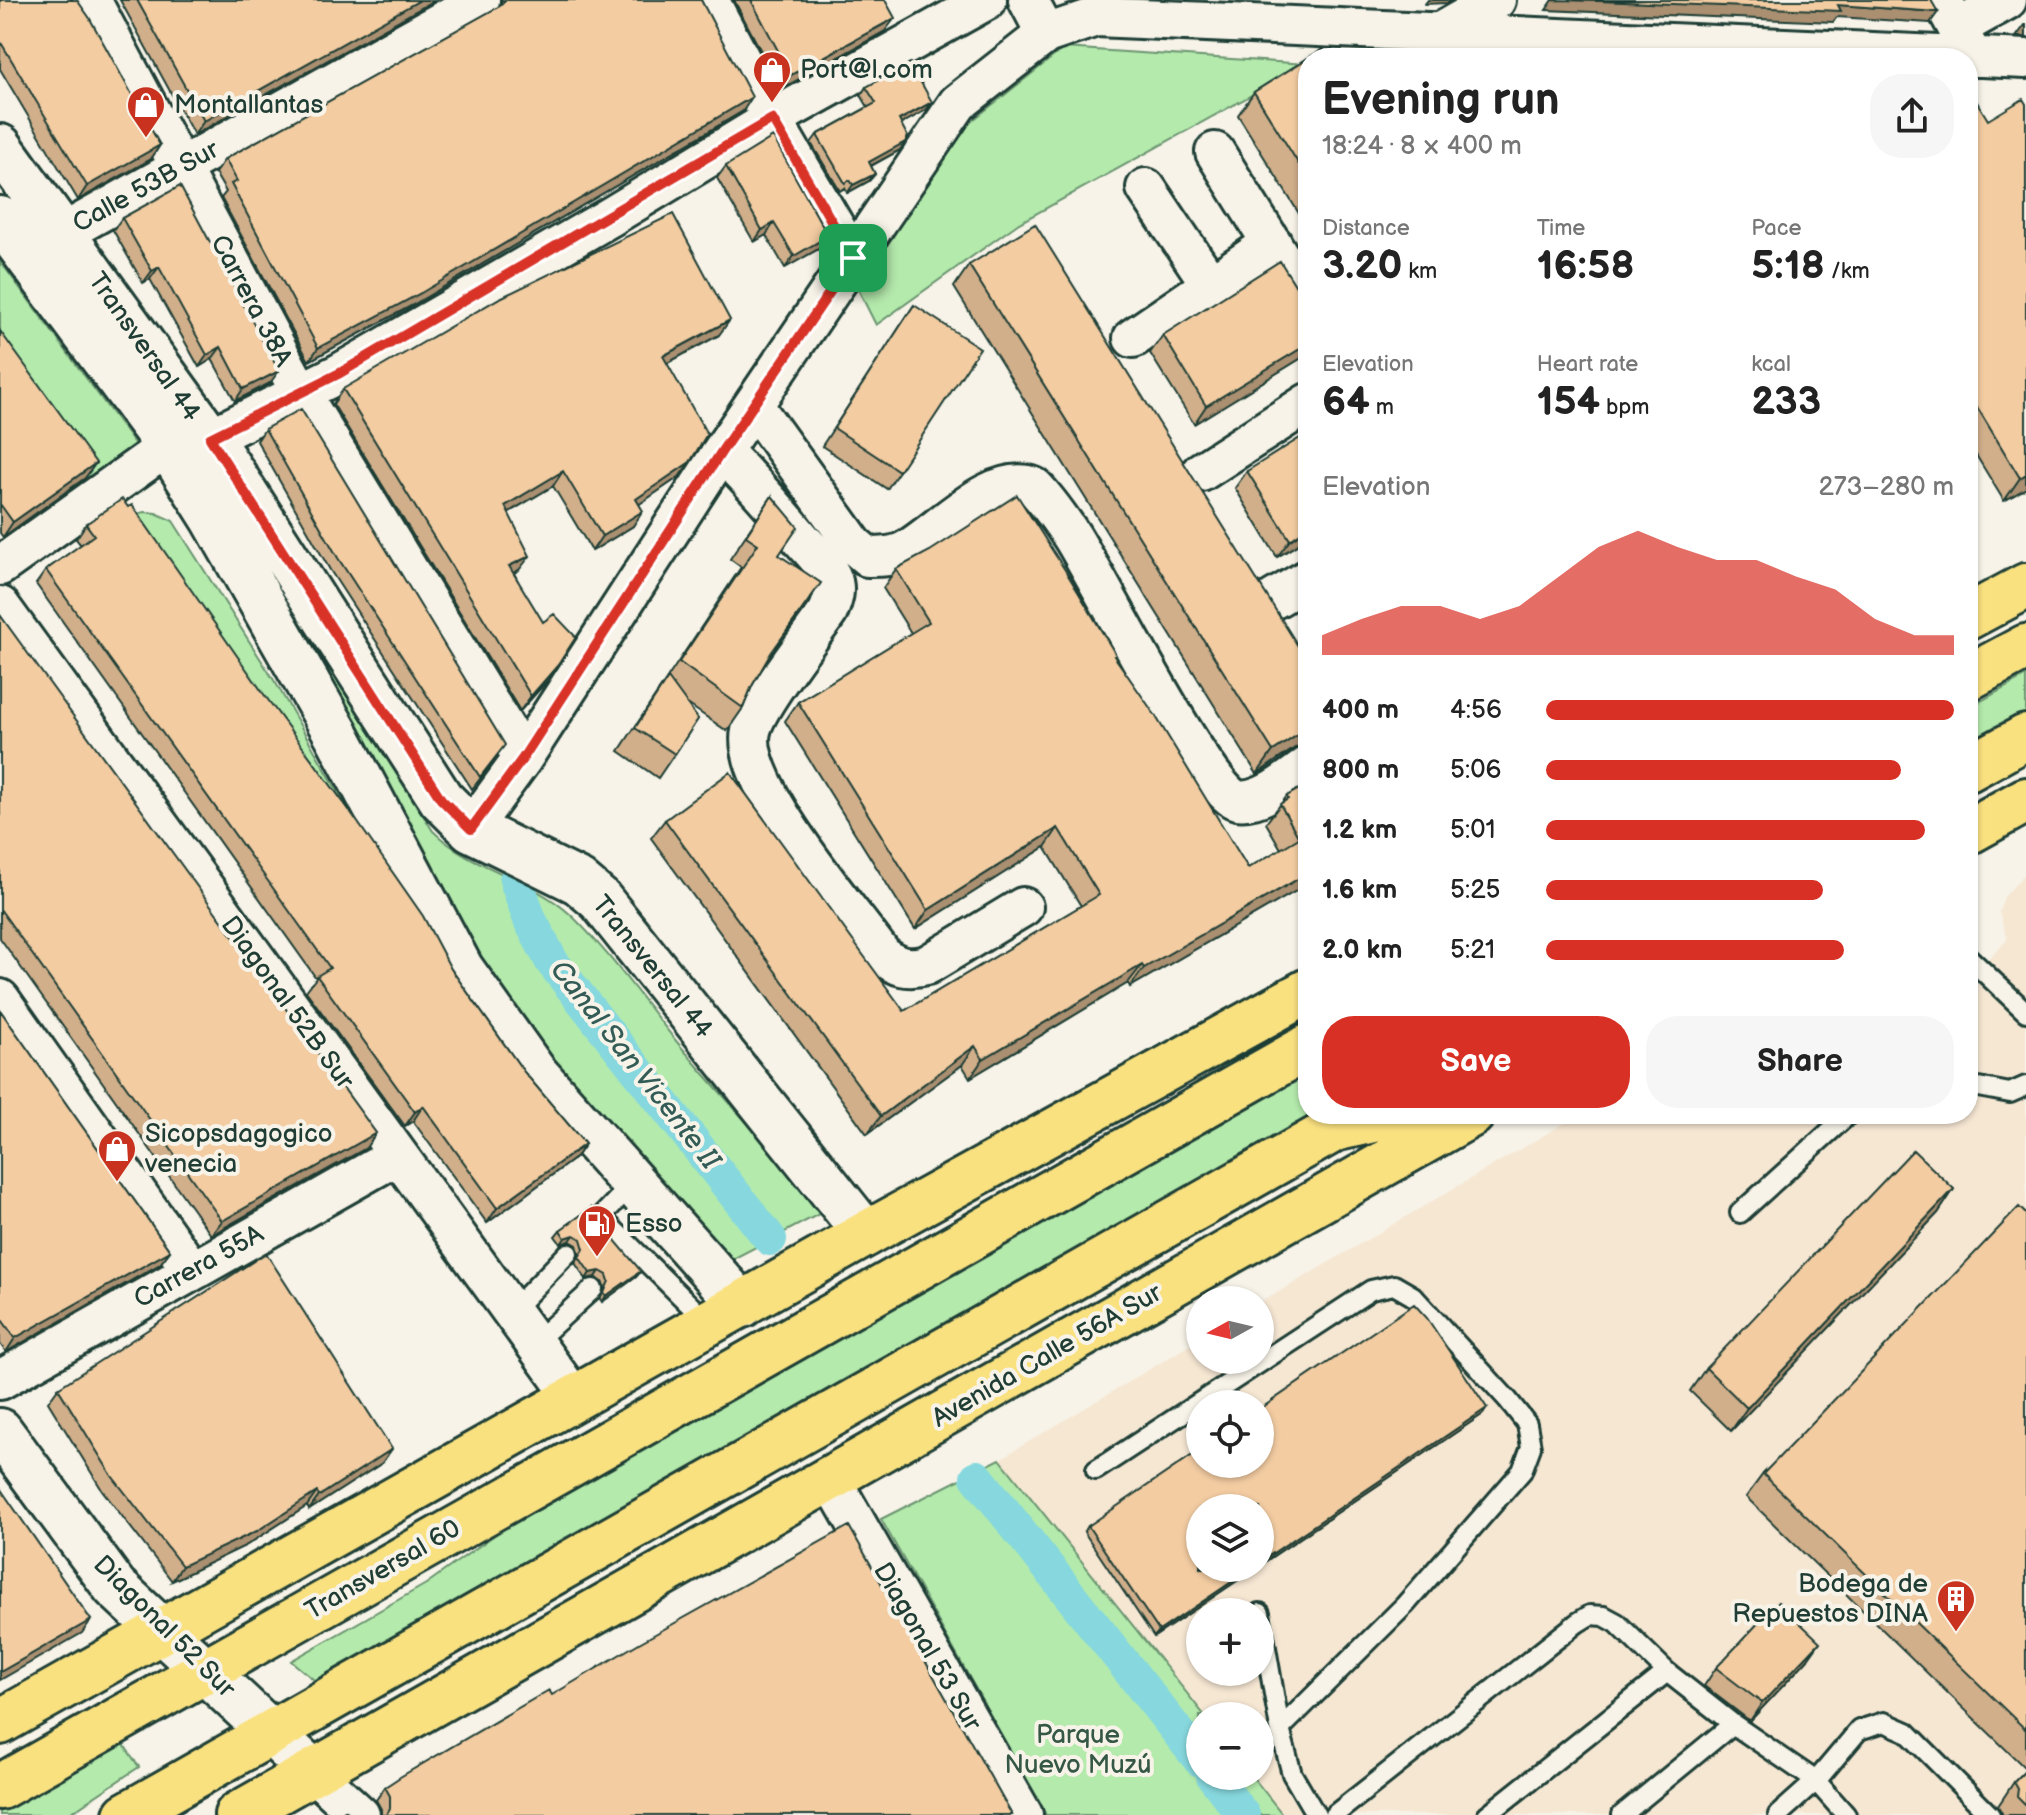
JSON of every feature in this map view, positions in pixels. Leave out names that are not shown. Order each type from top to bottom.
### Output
[{"type":"highway","points":[[1978,612],[2026,586]]},
{"type":"highway","points":[[1978,673],[2026,647]]},
{"type":"highway","points":[[1978,763],[2026,737]]},
{"type":"highway","points":[[1978,826],[2026,800]]},
{"type":"highway","points":[[726,1314],[1298,996]]},
{"type":"highway","points":[[1244,1083],[1298,1025]]},
{"type":"highway","points":[[1244,1083],[1298,1053]]},
{"type":"highway","name":"Transversal 60","points":[[0,1787],[1244,1083]]},
{"type":"highway","name":"Avenida Calle 56A Sur","points":[[632,1529],[1343,1124]]},
{"type":"highway","name":"Avenida Calle 56A Sur","points":[[831,1479],[1454,1124]]},
{"type":"highway","name":"Transversal 60","points":[[0,1722],[726,1314]]},
{"type":"highway","points":[[414,1490],[564,1467]]},
{"type":"highway","points":[[237,1815],[831,1479]]},
{"type":"highway","points":[[503,1665],[632,1529]]},
{"type":"highway","points":[[126,1815],[632,1529]]},
{"type":"street","name":"Carrera 38A","points":[[91,0],[300,392],[523,758]]},
{"type":"street","name":"Calle 53B Sur","points":[[63,233],[480,0]]},
{"type":"street","points":[[709,0],[772,119],[853,258]]},
{"type":"street","points":[[0,566],[189,442],[340,373],[772,119],[987,0]]},
{"type":"street","points":[[1028,0],[1046,34]]},
{"type":"street","points":[[1439,32],[1496,0]]},
{"type":"street","points":[[1957,28],[2007,0]]},
{"type":"street","points":[[471,829],[523,758],[722,451],[958,103],[1046,34],[1096,17],[1439,32],[1957,28],[2026,59]]},
{"type":"street","name":"Transversal 44","points":[[0,147],[63,233],[189,442],[441,799],[471,829],[579,882],[600,900],[866,1234]]},
{"type":"street","points":[[1215,152],[1298,286]]},
{"type":"street","points":[[1146,188],[1211,285]]},
{"type":"street","name":"Transversal 44","points":[[0,219],[189,442],[214,519],[337,735],[461,969],[534,1072],[633,1183],[726,1314]]},
{"type":"street","points":[[1133,338],[1272,243]]},
{"type":"street","points":[[754,406],[854,545],[868,557],[903,553],[970,503],[1011,484],[1025,483],[1034,487],[1071,535],[1197,754],[1227,796],[1238,800],[1254,798],[1298,773]]},
{"type":"street","points":[[1201,472],[1298,409]]},
{"type":"street","points":[[722,451],[765,495],[810,549],[831,576],[834,588],[828,612],[763,706],[751,729],[750,746],[756,769],[788,828],[882,955],[895,965],[912,969],[927,965],[1023,907]]},
{"type":"street","points":[[1274,599],[1298,585]]},
{"type":"street","name":"Diagonal 52B Sur","points":[[0,606],[575,1399]]},
{"type":"street","points":[[0,999],[192,1271]]},
{"type":"street","name":"Carrera 55A","points":[[0,1380],[398,1155]]},
{"type":"street","name":"Diagonal 52 Sur","points":[[0,1431],[115,1587],[313,1772]]},
{"type":"street","name":"Diagonal 53 Sur","points":[[831,1479],[1023,1815]]},
{"type":"street","points":[[313,1772],[360,1815]]},
{"type":"lane","points":[[1978,966],[2026,1012]]},
{"type":"lane","points":[[1978,1087],[2010,1093],[2026,1086]]},
{"type":"lane","points":[[1740,1213],[1838,1124]]},
{"type":"lane","points":[[633,1183],[599,1219],[631,1258],[726,1314]]},
{"type":"lane","points":[[511,1312],[568,1253]]},
{"type":"lane","points":[[1096,1470],[1356,1303],[1371,1290],[1394,1285],[1413,1296],[1527,1424],[1531,1447],[1522,1471],[1405,1605],[1280,1729]]},
{"type":"lane","points":[[534,1343],[593,1289]]},
{"type":"lane","points":[[1334,1815],[1590,1615],[1604,1616],[1617,1623],[1667,1672],[1733,1724],[1816,1781],[1846,1815]]},
{"type":"lane","points":[[1487,1815],[1667,1672]]},
{"type":"lane","points":[[1273,1686],[1292,1774],[1316,1815]]},
{"type":"lane","points":[[1778,1815],[1816,1781],[1859,1730],[1884,1722],[1907,1732],[1990,1815]]},
{"type":"lane","points":[[1622,1815],[1733,1724]]},
{"type":"shaded area","points":[[2026,872],[2026,1815],[1283,1815],[1263,1790],[1274,1790],[1274,1702],[1194,1702],[1000,1459],[1186,1347],[1186,1374],[1274,1374],[1274,1295],[1563,1124],[1978,1124],[1978,970],[2007,940],[1999,912],[2004,897]]},
{"type":"green space","points":[[1064,48],[1298,63],[1298,70],[1019,223],[876,325],[859,291],[949,139]]},
{"type":"green space","points":[[0,261],[139,450],[89,483],[0,360]]},
{"type":"green space","points":[[144,512],[156,513],[173,521],[277,685],[340,795],[397,908],[121,519]]},
{"type":"green space","points":[[292,605],[433,831],[466,856],[539,892],[572,916],[825,1211],[729,1261],[544,1055],[489,980],[284,608]]},
{"type":"green space","points":[[2026,676],[2026,717],[1978,744],[1978,702]]},
{"type":"green space","points":[[1298,1076],[1298,1124],[1310,1124],[319,1684],[291,1661],[426,1584],[524,1514]]},
{"type":"green space","name":"Parque Nuevo Muzú","points":[[1000,1459],[1194,1702],[1186,1702],[1186,1790],[1263,1790],[1283,1815],[1046,1815],[881,1519]]},
{"type":"green space","points":[[120,1739],[139,1767],[67,1815],[0,1815],[0,1809]]},
{"type":"building","points":[[0,0],[77,0],[160,145],[87,186],[0,41]]},
{"type":"building","points":[[137,0],[420,0],[204,121]]},
{"type":"building","points":[[506,0],[701,0],[752,97],[421,293],[318,348],[231,184],[237,181],[225,159]]},
{"type":"building","points":[[751,0],[885,0],[895,18],[791,75]]},
{"type":"building","points":[[1574,0],[1931,0],[1938,12],[1838,5],[1841,11]]},
{"type":"building","points":[[910,63],[932,102],[899,120],[908,137],[905,142],[869,162],[875,174],[853,185],[850,180],[845,183],[817,135],[876,103],[866,87]]},
{"type":"building","points":[[1298,64],[1298,163],[1254,92]]},
{"type":"building","points":[[2023,99],[2026,104],[2026,474],[2020,478],[1978,409],[1978,104],[1988,120]]},
{"type":"building","points":[[773,137],[828,236],[794,256],[774,223],[762,230],[726,166]]},
{"type":"building","points":[[180,186],[279,371],[243,389],[221,347],[207,355],[159,267],[152,271],[122,218]]},
{"type":"building","points":[[673,214],[730,320],[663,356],[707,434],[690,462],[636,499],[643,511],[602,536],[563,471],[505,506],[530,556],[509,566],[543,622],[554,614],[576,637],[558,665],[531,696],[343,389],[498,299]]},
{"type":"building","points":[[1035,224],[1298,646],[1298,735],[1273,751],[969,265]]},
{"type":"building","points":[[1280,261],[1298,290],[1298,350],[1206,406],[1163,335]]},
{"type":"building","points":[[914,305],[980,348],[899,471],[834,428]]},
{"type":"building","points":[[0,331],[96,463],[13,522],[0,504]]},
{"type":"building","points":[[301,409],[505,745],[480,777],[338,558],[265,429]]},
{"type":"building","points":[[1298,439],[1298,535],[1290,540],[1247,471]]},
{"type":"building","points":[[1017,495],[1248,868],[1298,839],[1298,879],[1144,968],[1142,965],[983,1059],[975,1046],[881,1116],[665,820],[730,772],[904,1011],[1099,895],[1058,828],[928,910],[798,702],[929,622],[896,569]]},
{"type":"building","points":[[772,496],[798,527],[779,555],[821,583],[771,653],[743,708],[679,662],[758,544],[746,536]]},
{"type":"building","points":[[122,499],[128,507],[132,505],[352,814],[423,916],[451,969],[524,1072],[585,1144],[497,1208],[423,1106],[415,1112],[317,976],[330,968],[46,570],[94,535],[86,524]]},
{"type":"building","points":[[0,615],[376,1133],[222,1221],[0,909]]},
{"type":"building","points":[[668,678],[698,719],[675,754],[635,728]]},
{"type":"building","points":[[1298,790],[1298,836],[1280,804],[1288,799],[1287,796]]},
{"type":"building","points":[[0,1010],[170,1251],[15,1338],[0,1317]]},
{"type":"building","points":[[1913,1150],[1954,1189],[1747,1408],[1706,1368]]},
{"type":"building","name":"Esso","points":[[592,1207],[589,1213],[592,1223],[604,1227],[641,1271],[606,1296],[607,1275],[600,1271],[590,1273],[579,1257],[584,1249],[581,1239],[574,1235],[565,1238],[560,1230]]},
{"type":"building","name":"Bodega de Repuestos DINA","points":[[2019,1207],[2026,1214],[2026,1730],[1763,1474]]},
{"type":"building","points":[[266,1253],[392,1449],[257,1531],[182,1566],[112,1476],[58,1388]]},
{"type":"building","points":[[1414,1304],[1427,1318],[1487,1408],[1274,1553],[1274,1494],[1186,1494],[1186,1582],[1231,1582],[1208,1598],[1186,1598],[1186,1613],[1159,1631],[1088,1526],[1186,1460],[1186,1478],[1274,1478],[1274,1399]]},
{"type":"building","points":[[0,1488],[91,1620],[0,1672]]},
{"type":"building","points":[[849,1526],[1012,1815],[386,1815],[390,1808],[390,1796],[385,1787],[400,1777],[549,1690],[552,1695]]},
{"type":"building","points":[[1778,1602],[1820,1642],[1762,1703],[1716,1668]]},
{"type":"building","points":[[2026,1770],[2026,1805],[2017,1796],[2018,1789],[2014,1782]]},
{"type":"waterway","name":"Canal San Vicente II","points":[[516,880],[530,920],[552,962],[770,1239]]},
{"type":"waterway","name":"Canal San Vicente II","points":[[977,1477],[1186,1742]]},
{"type":"waterway","name":"Canal San Vicente II","points":[[1224,1790],[1243,1815]]},
{"type":"place","name":"Port@l.com","points":[[772,104]]},
{"type":"place","name":"Montallantas","points":[[146,139]]},
{"type":"place","name":"Sicopsdagogico venecia","points":[[117,1183]]},
{"type":"place","name":"Esso","points":[[597,1258]]},
{"type":"place","name":"Bodega de Repuestos DINA","points":[[1956,1633]]},
{"type":"route","points":[[772,119],[853,258],[722,451],[523,758],[471,829],[441,799],[210,438],[340,373],[772,119]]}]
